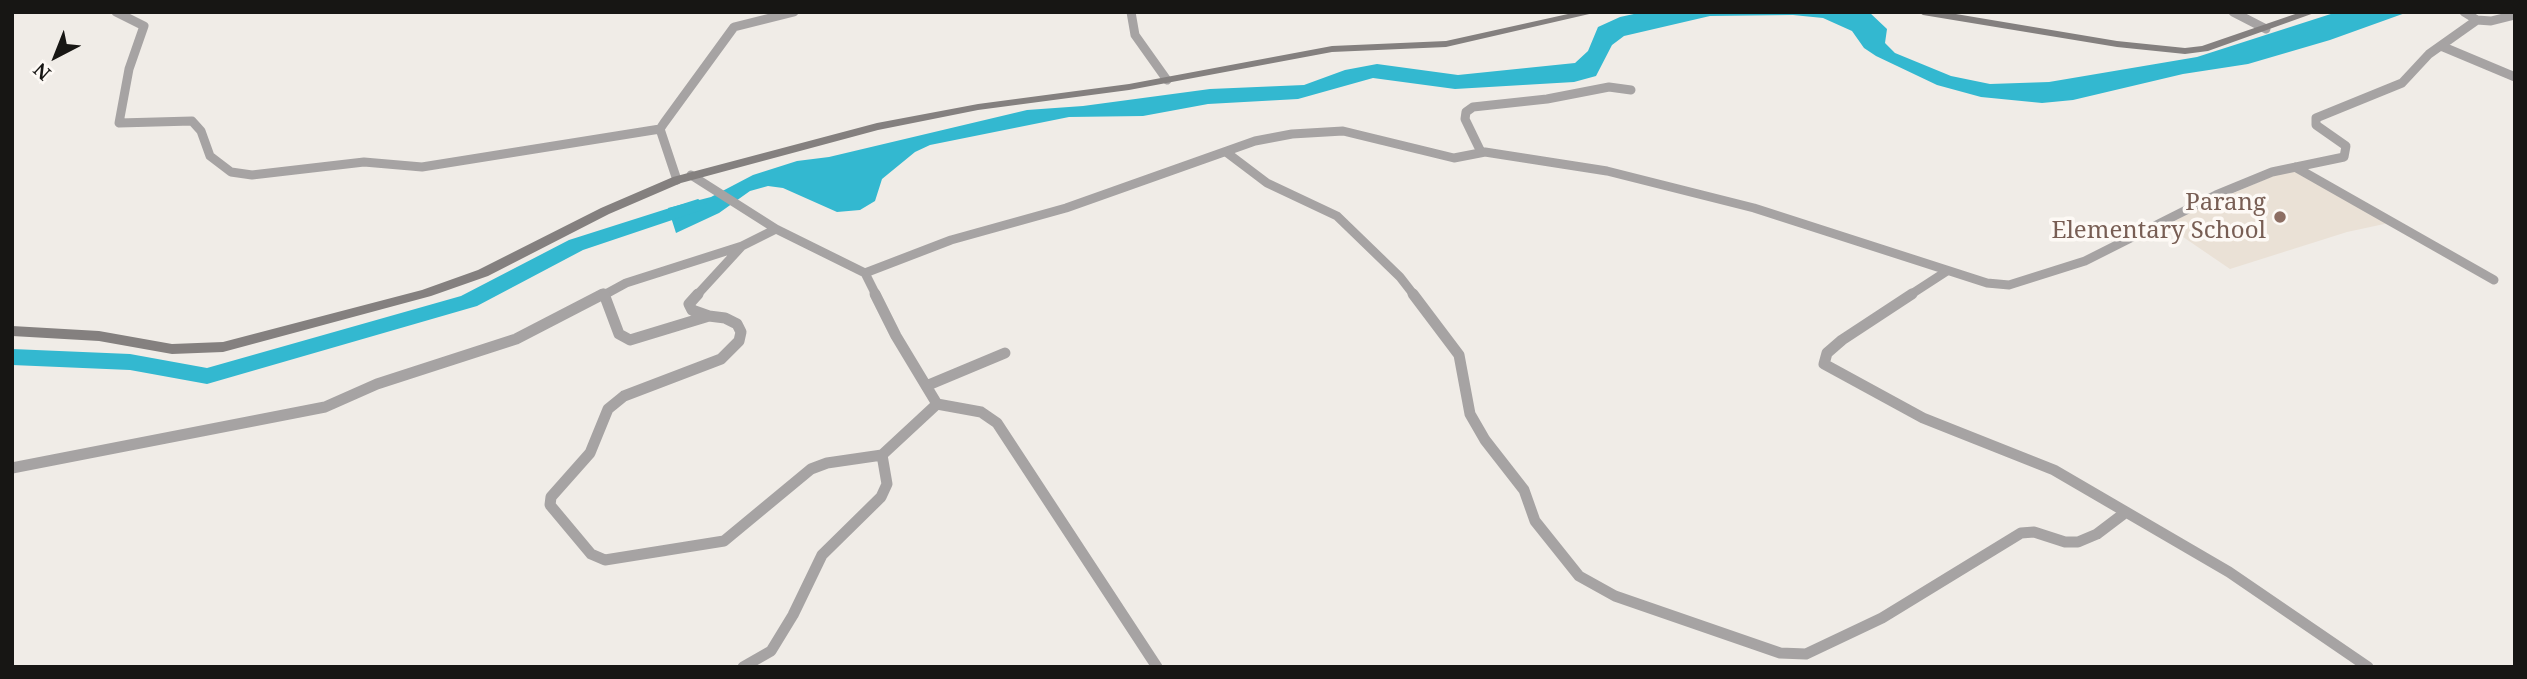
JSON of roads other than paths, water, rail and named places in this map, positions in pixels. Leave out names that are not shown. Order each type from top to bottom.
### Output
[{"type":"main road","points":[[12,331],[99,336],[198,350],[272,337],[377,309],[458,282],[691,175],[877,127],[978,107],[1167,79],[1332,49],[1446,44],[1593,12]]},
{"type":"main road","points":[[1923,12],[2176,51],[2204,49],[2312,12]]},
{"type":"street","points":[[117,12],[144,26],[129,69],[119,123],[192,121],[201,131],[210,156],[231,172],[252,175],[364,162],[422,167],[660,129],[734,27],[794,12]]},
{"type":"street","points":[[1131,12],[1135,35],[1167,79]]},
{"type":"street","points":[[2233,12],[2266,29]]},
{"type":"street","points":[[2465,13],[2477,20],[2496,21],[2515,15]]},
{"type":"street","points":[[865,273],[951,240],[1066,208],[1268,138],[1333,130],[1371,135],[1454,158],[1481,152],[1606,171],[1651,184],[1696,192],[1947,271],[2003,285],[2069,267],[2216,195],[2272,172],[2339,159],[2347,154],[2346,146],[2316,125],[2316,118],[2402,83],[2441,46],[2477,20]]},
{"type":"street","points":[[2441,46],[2515,77]]},
{"type":"street","points":[[1481,152],[1465,119],[1466,112],[1473,107],[1548,99],[1609,87],[1631,90]]},
{"type":"street","points":[[660,129],[677,180]]},
{"type":"street","points":[[1226,152],[1267,183],[1337,216],[1400,277],[1459,355],[1474,422],[1524,490],[1535,521],[1579,576],[1615,596],[1780,653],[1805,654],[1882,618],[2021,533],[2034,532],[2065,542],[2078,542],[2097,534],[2126,512]]},
{"type":"street","points":[[2295,167],[2494,280]]},
{"type":"street","points":[[691,175],[776,229],[865,273],[896,336],[937,404],[981,412],[997,423],[1157,667]]},
{"type":"street","points":[[12,468],[325,407],[377,384],[516,339],[626,282],[742,246],[776,229]]},
{"type":"street","points":[[742,246],[689,304],[692,310],[725,318],[737,324],[741,332],[732,351],[704,367],[614,401],[603,418],[590,453],[551,497],[550,505],[554,513],[591,554],[605,560],[617,559],[724,541],[811,469],[827,463],[882,454],[937,404]]},
{"type":"street","points":[[1947,271],[1842,340],[1827,354],[1824,364],[1923,418],[2054,470],[2254,587],[2368,667]]},
{"type":"street","points":[[603,294],[618,334],[630,340],[709,316]]},
{"type":"street","points":[[926,386],[1006,353]]},
{"type":"street","points":[[743,667],[765,656],[779,642],[822,555],[884,491],[887,484],[882,454]]},
{"type":"water","points":[[1643,12],[1869,12],[1887,29],[1885,43],[1895,53],[1951,76],[1990,84],[2049,82],[2197,57],[2337,12],[2408,12],[2330,40],[2248,64],[2183,74],[2073,100],[2042,103],[1981,97],[1937,85],[1876,56],[1864,48],[1852,31],[1823,18],[1793,15],[1710,16],[1624,36],[1612,45],[1596,76],[1574,82],[1455,89],[1373,78],[1298,99],[1208,104],[1143,116],[1069,117],[930,145],[915,152],[882,179],[875,201],[860,210],[837,212],[783,188],[768,186],[750,191],[719,213],[676,233],[668,208],[711,197],[753,175],[797,161],[829,157],[1027,110],[1083,106],[1210,89],[1304,85],[1345,70],[1377,64],[1458,75],[1575,63],[1588,51],[1598,27],[1620,17]]},
{"type":"waterway","points":[[12,357],[130,362],[207,376],[338,341],[469,301],[576,245],[698,205]]},
{"type":"place","name":"Parang Elementary School","points":[[2280,217]]}]
